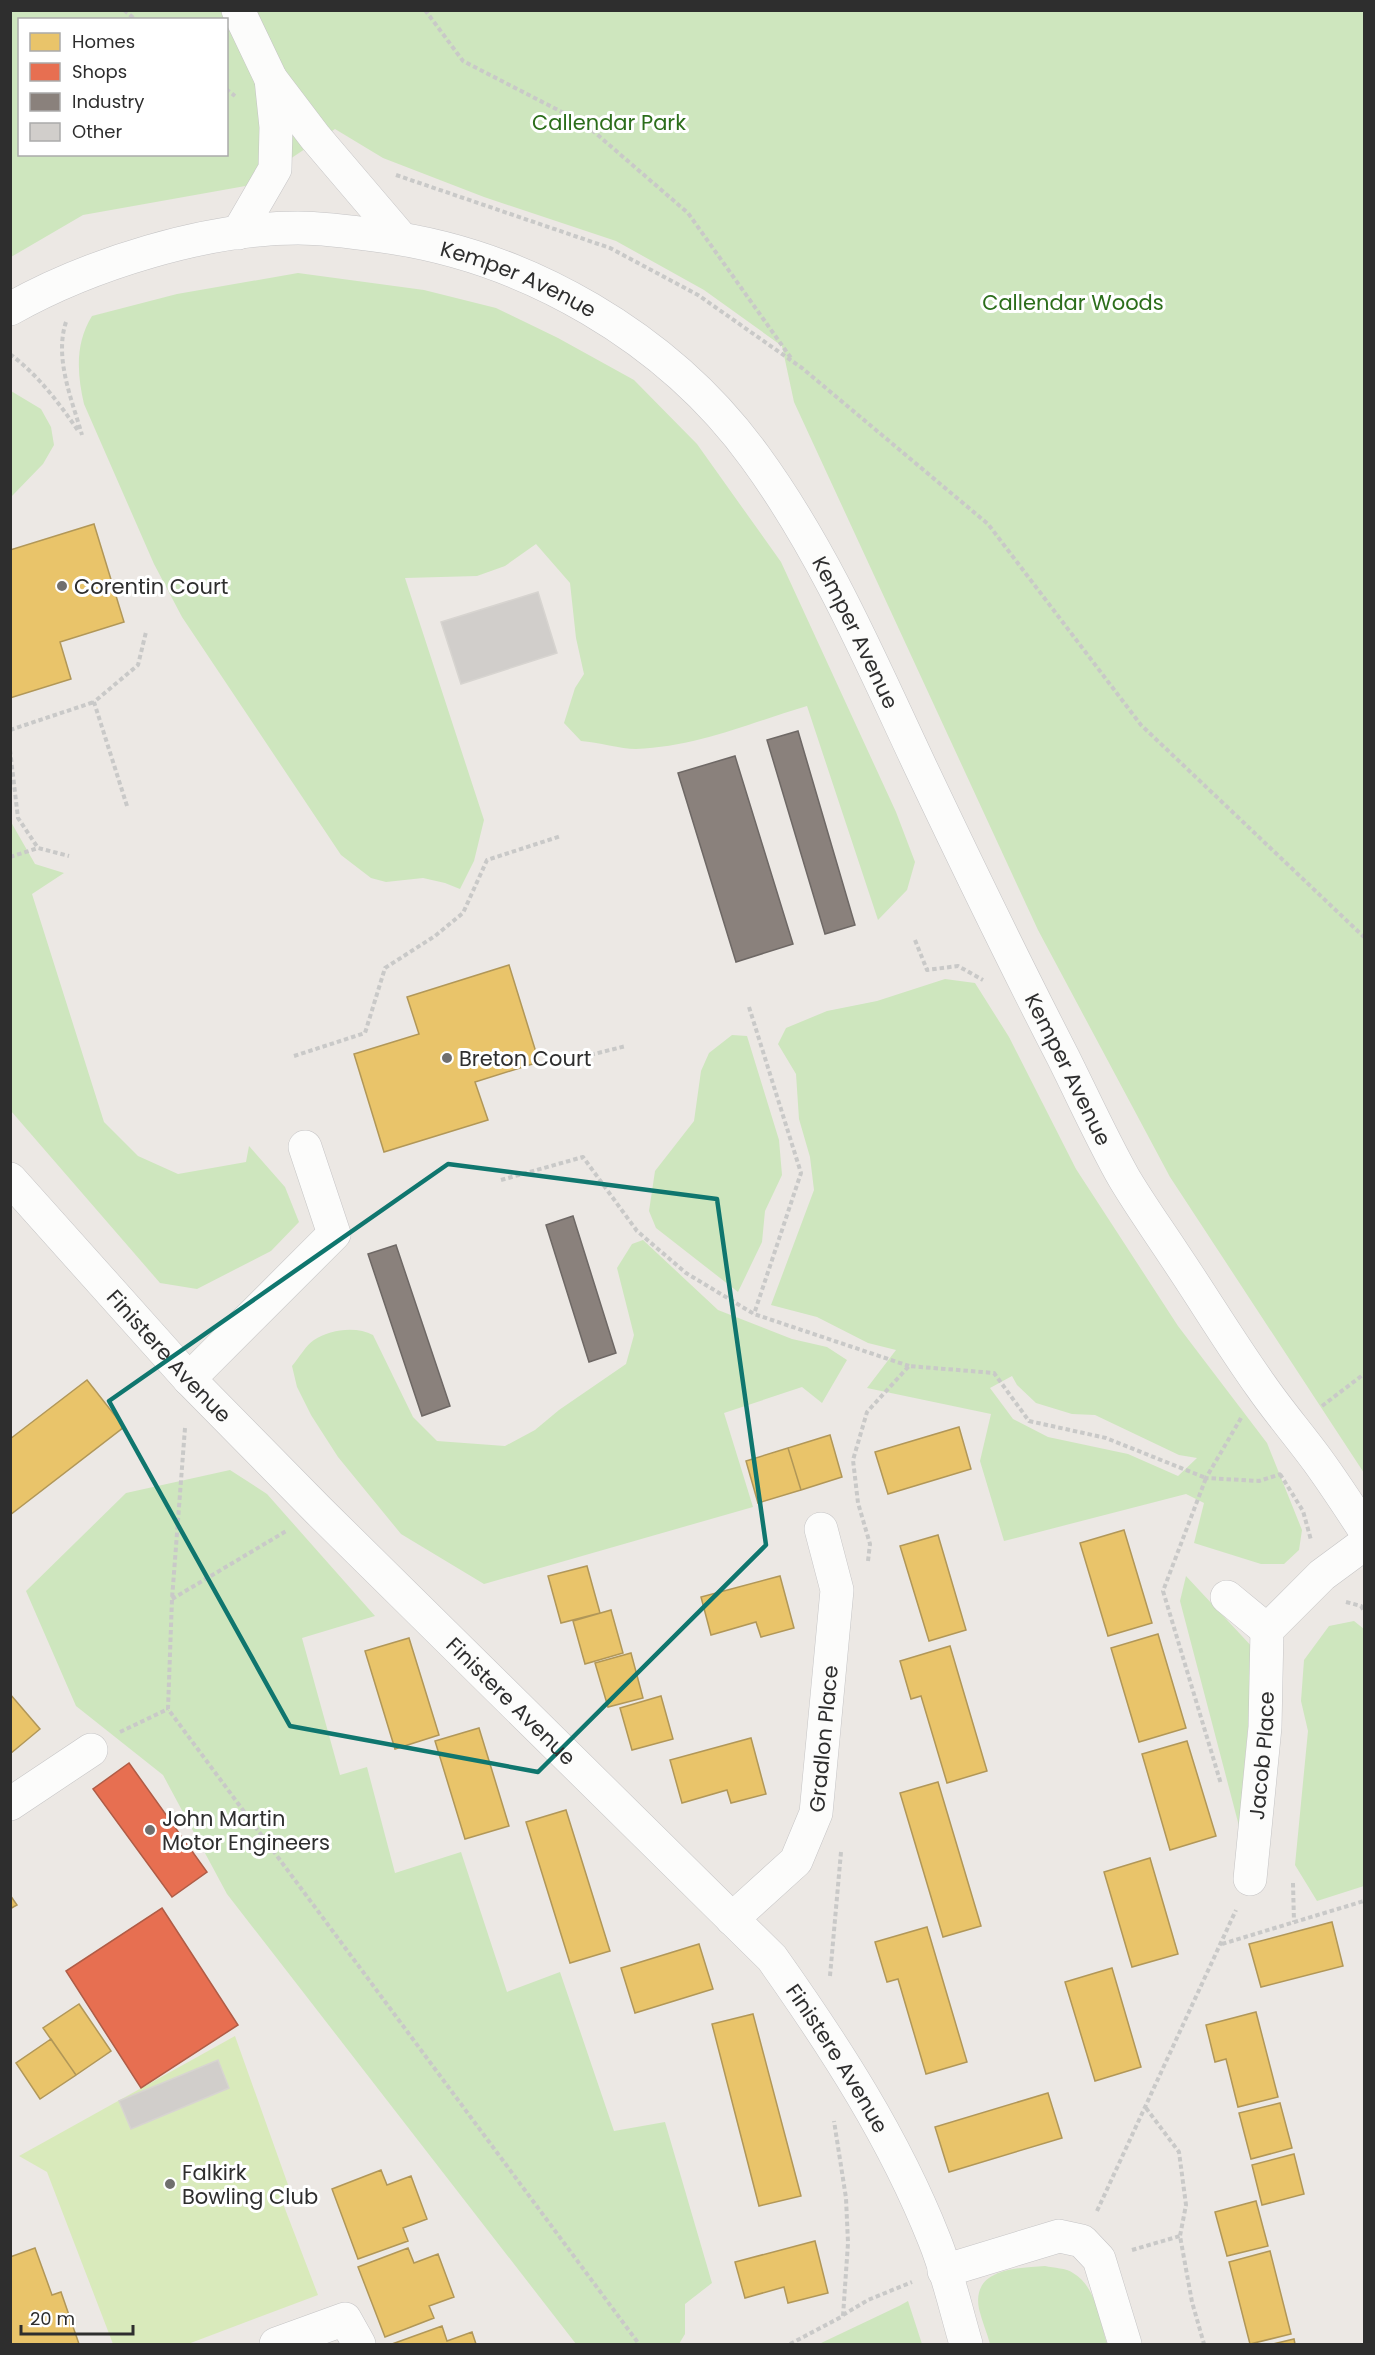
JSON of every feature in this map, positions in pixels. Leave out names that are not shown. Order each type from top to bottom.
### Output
[{"type":"street","points":[[238,10],[272,80],[315,137],[401,238]]},
{"type":"street","points":[[238,233],[275,169],[276,127],[272,80]]},
{"type":"street","name":"Kemper Avenue","points":[[10,309],[88,273],[147,252],[238,233],[297,228],[349,231],[401,238],[453,251],[516,271],[570,297],[646,346],[713,406],[755,456],[841,596],[988,911],[1124,1178],[1260,1385],[1319,1462],[1365,1529]]},
{"type":"street","points":[[189,1379],[334,1234],[305,1147]]},
{"type":"street","name":"Finistere Avenue","points":[[10,1179],[189,1379],[319,1511],[772,1958],[825,2034],[870,2106],[911,2184],[935,2242],[966,2344]]},
{"type":"street","name":"Gradlon Place","points":[[732,1919],[796,1861],[816,1813],[837,1590],[821,1529]]},
{"type":"street","points":[[1227,1597],[1267,1630],[1322,1575],[1365,1544]]},
{"type":"street","name":"Jacob Place","points":[[1250,1878],[1265,1727],[1267,1630]]},
{"type":"street","points":[[10,1804],[91,1750]]},
{"type":"street","points":[[944,2271],[1059,2236],[1082,2241],[1099,2259],[1125,2344]]},
{"type":"street","points":[[276,2344],[352,2332]]},
{"type":"path","points":[[425,10],[464,61],[585,123],[688,213],[793,361]]},
{"type":"path","points":[[386,172],[610,248],[698,295],[793,361],[988,524],[1141,725],[1365,937]]},
{"type":"path","points":[[10,354],[28,368],[48,389],[82,435],[66,377],[62,350],[65,325],[88,273]]},
{"type":"path","points":[[10,730],[94,702],[138,665],[146,632]]},
{"type":"path","points":[[94,702],[127,806]]},
{"type":"path","points":[[10,750],[18,818],[38,848]]},
{"type":"path","points":[[294,1056],[365,1034],[385,968],[435,936],[463,913],[487,860],[561,836]]},
{"type":"path","points":[[10,857],[38,848],[69,856]]},
{"type":"path","points":[[749,1007],[801,1173],[754,1314]]},
{"type":"path","points":[[554,1064],[626,1046]]},
{"type":"path","points":[[501,1180],[583,1157],[637,1231],[686,1273],[754,1314],[909,1366],[994,1373],[1029,1421],[1106,1438],[1206,1478],[1259,1481],[1319,1462]]},
{"type":"path","points":[[868,1567],[870,1544],[858,1503],[853,1460],[867,1412],[909,1366]]},
{"type":"path","points":[[1292,1426],[1365,1374]]},
{"type":"path","points":[[189,1379],[172,1599],[168,1709],[639,2344]]},
{"type":"path","points":[[1223,1790],[1163,1591],[1206,1478],[1260,1385]]},
{"type":"path","points":[[172,1599],[319,1511]]},
{"type":"path","points":[[91,1750],[110,1737],[168,1709]]},
{"type":"path","points":[[825,2034],[841,1851]]},
{"type":"path","points":[[1109,2187],[1250,1878]]},
{"type":"path","points":[[1293,1883],[1294,1922]]},
{"type":"path","points":[[1221,1944],[1365,1901]]},
{"type":"path","points":[[1146,2108],[1179,2152],[1186,2205],[1180,2236],[1192,2302],[1204,2344]]},
{"type":"path","points":[[833,2116],[846,2209],[848,2243],[843,2316]]},
{"type":"path","points":[[1099,2259],[1180,2236]]},
{"type":"path","points":[[790,2344],[868,2300],[908,2283]]},
{"type":"highlighted area","points":[[448,1164],[717,1199],[766,1545],[538,1772],[290,1726],[109,1401]]},
{"type":"green space","name":"Callendar Woods","points":[[11,11],[1364,11],[1364,1473],[1170,1177],[1038,930],[794,402],[782,346],[704,290],[616,241],[484,197],[383,158],[335,129],[251,185],[83,215],[11,257]]},
{"type":"green space","points":[[298,273],[424,290],[496,308],[558,338],[634,380],[697,444],[781,562],[896,812],[915,862],[907,890],[878,920],[807,706],[701,739],[636,749],[581,741],[564,723],[575,688],[584,674],[576,638],[570,583],[536,544],[505,566],[477,576],[405,578],[484,820],[474,861],[460,889],[423,878],[386,882],[371,878],[341,855],[182,617],[154,564],[84,404],[79,370],[80,348],[86,326],[92,316],[177,294]]},
{"type":"green space","points":[[11,391],[41,409],[51,427],[54,445],[43,464],[11,497]]},
{"type":"green space","points":[[11,822],[35,864],[64,873],[32,894],[104,1122],[138,1156],[178,1174],[246,1162],[249,1146],[285,1187],[299,1222],[271,1251],[197,1289],[160,1283],[11,1111]]},
{"type":"green space","points":[[945,979],[975,983],[1009,1037],[1076,1169],[1178,1326],[1267,1443],[1302,1530],[1299,1550],[1284,1564],[1261,1564],[1194,1543],[1204,1503],[1186,1494],[1004,1541],[980,1461],[991,1414],[867,1388],[896,1350],[868,1343],[817,1317],[771,1305],[814,1190],[810,1157],[799,1119],[796,1074],[778,1044],[786,1028],[827,1011],[877,1001]],"holes":[[[1012,1376],[1017,1385],[1036,1403],[1072,1414],[1095,1415],[1179,1455],[1197,1458],[1178,1476],[1128,1454],[1048,1437],[1013,1419],[990,1388]]]},
{"type":"green space","points":[[732,1035],[747,1036],[779,1140],[782,1175],[765,1211],[762,1242],[738,1292],[656,1228],[649,1211],[655,1171],[694,1121],[701,1071],[709,1053]]},
{"type":"green space","points":[[643,1240],[718,1310],[792,1339],[827,1347],[847,1360],[822,1403],[802,1387],[724,1413],[753,1507],[484,1584],[401,1534],[338,1457],[311,1415],[297,1387],[292,1366],[305,1348],[320,1336],[335,1331],[367,1332],[373,1335],[413,1417],[437,1441],[505,1446],[535,1430],[559,1410],[626,1364],[634,1335],[617,1268],[632,1244]]},
{"type":"green space","points":[[230,1470],[267,1494],[375,1616],[302,1638],[340,1775],[367,1767],[395,1873],[461,1852],[507,1992],[560,1972],[614,2131],[665,2122],[712,2283],[685,2304],[685,2334],[679,2344],[576,2344],[227,1894],[163,1775],[76,1706],[26,1591],[126,1493]]},
{"type":"green space","points":[[1186,1576],[1255,1650],[1239,1826],[1180,1601]]},
{"type":"green space","points":[[1354,1621],[1364,1629],[1364,1886],[1317,1901],[1295,1865],[1308,1731],[1301,1701],[1304,1660],[1329,1626]]},
{"type":"green space","name":"Falkirk Bowling Club","points":[[235,2036],[292,2196],[282,2201],[318,2295],[188,2344],[113,2344],[47,2172],[19,2156]]},
{"type":"green space","points":[[1045,2266],[1070,2271],[1087,2286],[1096,2305],[1107,2344],[990,2344],[979,2309],[978,2295],[982,2285],[999,2273]]},
{"type":"green space","points":[[908,2301],[922,2344],[819,2344],[899,2306]]},
{"type":"building: Homes","name":"Corentin Court","points":[[94,524],[124,622],[60,642],[71,679],[10,698],[10,550]]},
{"type":"building: Homes","name":"Breton Court","points":[[509,965],[539,1062],[475,1082],[488,1120],[384,1152],[354,1054],[419,1034],[407,997]]},
{"type":"building: Homes","points":[[87,1380],[124,1427],[10,1515],[10,1439]]},
{"type":"building: Homes","points":[[959,1427],[971,1469],[888,1494],[875,1452]]},
{"type":"building: Homes","points":[[830,1435],[842,1477],[801,1490],[788,1448]]},
{"type":"building: Homes","points":[[788,1448],[801,1490],[758,1503],[746,1461]]},
{"type":"building: Homes","points":[[1124,1530],[1152,1623],[1108,1636],[1080,1543]]},
{"type":"building: Homes","points":[[938,1535],[966,1630],[929,1641],[900,1546]]},
{"type":"building: Homes","points":[[587,1566],[600,1613],[561,1623],[548,1576]]},
{"type":"building: Homes","points":[[780,1576],[794,1628],[761,1637],[756,1622],[711,1635],[701,1597]]},
{"type":"building: Homes","points":[[611,1610],[623,1653],[585,1664],[573,1621]]},
{"type":"building: Homes","points":[[1158,1634],[1186,1728],[1139,1742],[1111,1648]]},
{"type":"building: Homes","points":[[409,1638],[439,1735],[395,1749],[365,1651]]},
{"type":"building: Homes","points":[[950,1646],[987,1771],[947,1783],[921,1696],[911,1699],[900,1661]]},
{"type":"building: Homes","points":[[631,1653],[643,1698],[608,1707],[595,1663]]},
{"type":"building: Homes","points":[[10,1694],[40,1729],[10,1754]]},
{"type":"building: Homes","points":[[661,1696],[673,1739],[632,1750],[620,1708]]},
{"type":"building: Homes","points":[[479,1728],[509,1826],[465,1839],[435,1741]]},
{"type":"building: Homes","points":[[751,1738],[766,1794],[731,1803],[727,1790],[682,1803],[670,1760]]},
{"type":"building: Homes","points":[[1187,1741],[1216,1836],[1170,1850],[1142,1754]]},
{"type":"building: Homes","points":[[938,1782],[981,1926],[943,1937],[900,1793]]},
{"type":"building: Homes","points":[[566,1810],[610,1951],[570,1963],[526,1822]]},
{"type":"building: Homes","points":[[1150,1858],[1178,1954],[1132,1967],[1104,1872]]},
{"type":"building: Homes","points":[[10,1895],[17,1905],[10,1909]]},
{"type":"building: Homes","points":[[1332,1922],[1343,1966],[1261,1987],[1249,1944]]},
{"type":"building: Homes","points":[[927,1927],[967,2062],[926,2074],[898,1979],[887,1982],[875,1942]]},
{"type":"building: Homes","points":[[699,1944],[713,1989],[635,2013],[621,1968]]},
{"type":"building: Homes","points":[[1112,1968],[1141,2067],[1095,2081],[1065,1982]]},
{"type":"building: Homes","points":[[79,2004],[111,2051],[76,2075],[43,2028]]},
{"type":"building: Homes","points":[[1256,2012],[1278,2097],[1238,2107],[1226,2059],[1215,2062],[1206,2025]]},
{"type":"building: Homes","points":[[753,2014],[801,2196],[759,2206],[712,2024]]},
{"type":"building: Homes","points":[[51,2039],[76,2075],[40,2099],[16,2063]]},
{"type":"building: Homes","points":[[1048,2093],[1062,2138],[949,2172],[935,2127]]},
{"type":"building: Homes","points":[[1280,2103],[1292,2148],[1251,2159],[1239,2113]]},
{"type":"building: Homes","points":[[1294,2154],[1304,2194],[1262,2205],[1252,2165]]},
{"type":"building: Homes","points":[[381,2170],[387,2185],[411,2176],[427,2219],[403,2228],[408,2241],[358,2259],[332,2189]]},
{"type":"building: Homes","points":[[1256,2201],[1268,2246],[1227,2256],[1215,2212]]},
{"type":"building: Homes","points":[[815,2241],[828,2293],[788,2303],[784,2287],[745,2298],[735,2262]]},
{"type":"building: Homes","points":[[35,2248],[52,2295],[61,2292],[79,2344],[10,2344],[10,2257]]},
{"type":"building: Homes","points":[[408,2248],[414,2263],[438,2254],[454,2297],[429,2306],[434,2318],[385,2337],[358,2267]]},
{"type":"building: Homes","points":[[1270,2251],[1291,2334],[1250,2344],[1229,2262]]},
{"type":"building: Homes","points":[[442,2326],[447,2341],[472,2332],[476,2344],[392,2344]]},
{"type":"building: Homes","points":[[1294,2339],[1295,2344],[1273,2344]]},
{"type":"building: Shops","name":"John Martin Motor Engineers","points":[[129,1763],[207,1872],[172,1897],[93,1789]]},
{"type":"building: Shops","points":[[162,1908],[238,2025],[141,2088],[66,1971]]},
{"type":"building: Industry","points":[[798,731],[855,925],[825,934],[767,740]]},
{"type":"building: Industry","points":[[735,756],[793,944],[736,962],[678,773]]},
{"type":"building: Industry","points":[[573,1216],[616,1353],[589,1362],[546,1225]]},
{"type":"building: Industry","points":[[396,1245],[450,1406],[422,1416],[368,1254]]},
{"type":"building: Other","points":[[538,592],[557,653],[461,684],[441,622]]},
{"type":"building: Other","points":[[218,2060],[229,2088],[131,2129],[119,2101]]},
{"type":"place","name":"Corentin Court","points":[[62,586]]},
{"type":"place","name":"Breton Court","points":[[447,1058]]},
{"type":"place","name":"John Martin Motor Engineers","points":[[150,1830]]},
{"type":"place","name":"Falkirk Bowling Club","points":[[170,2184]]},
{"type":"park label","name":"Callendar Park","points":[[609,122]]}]
